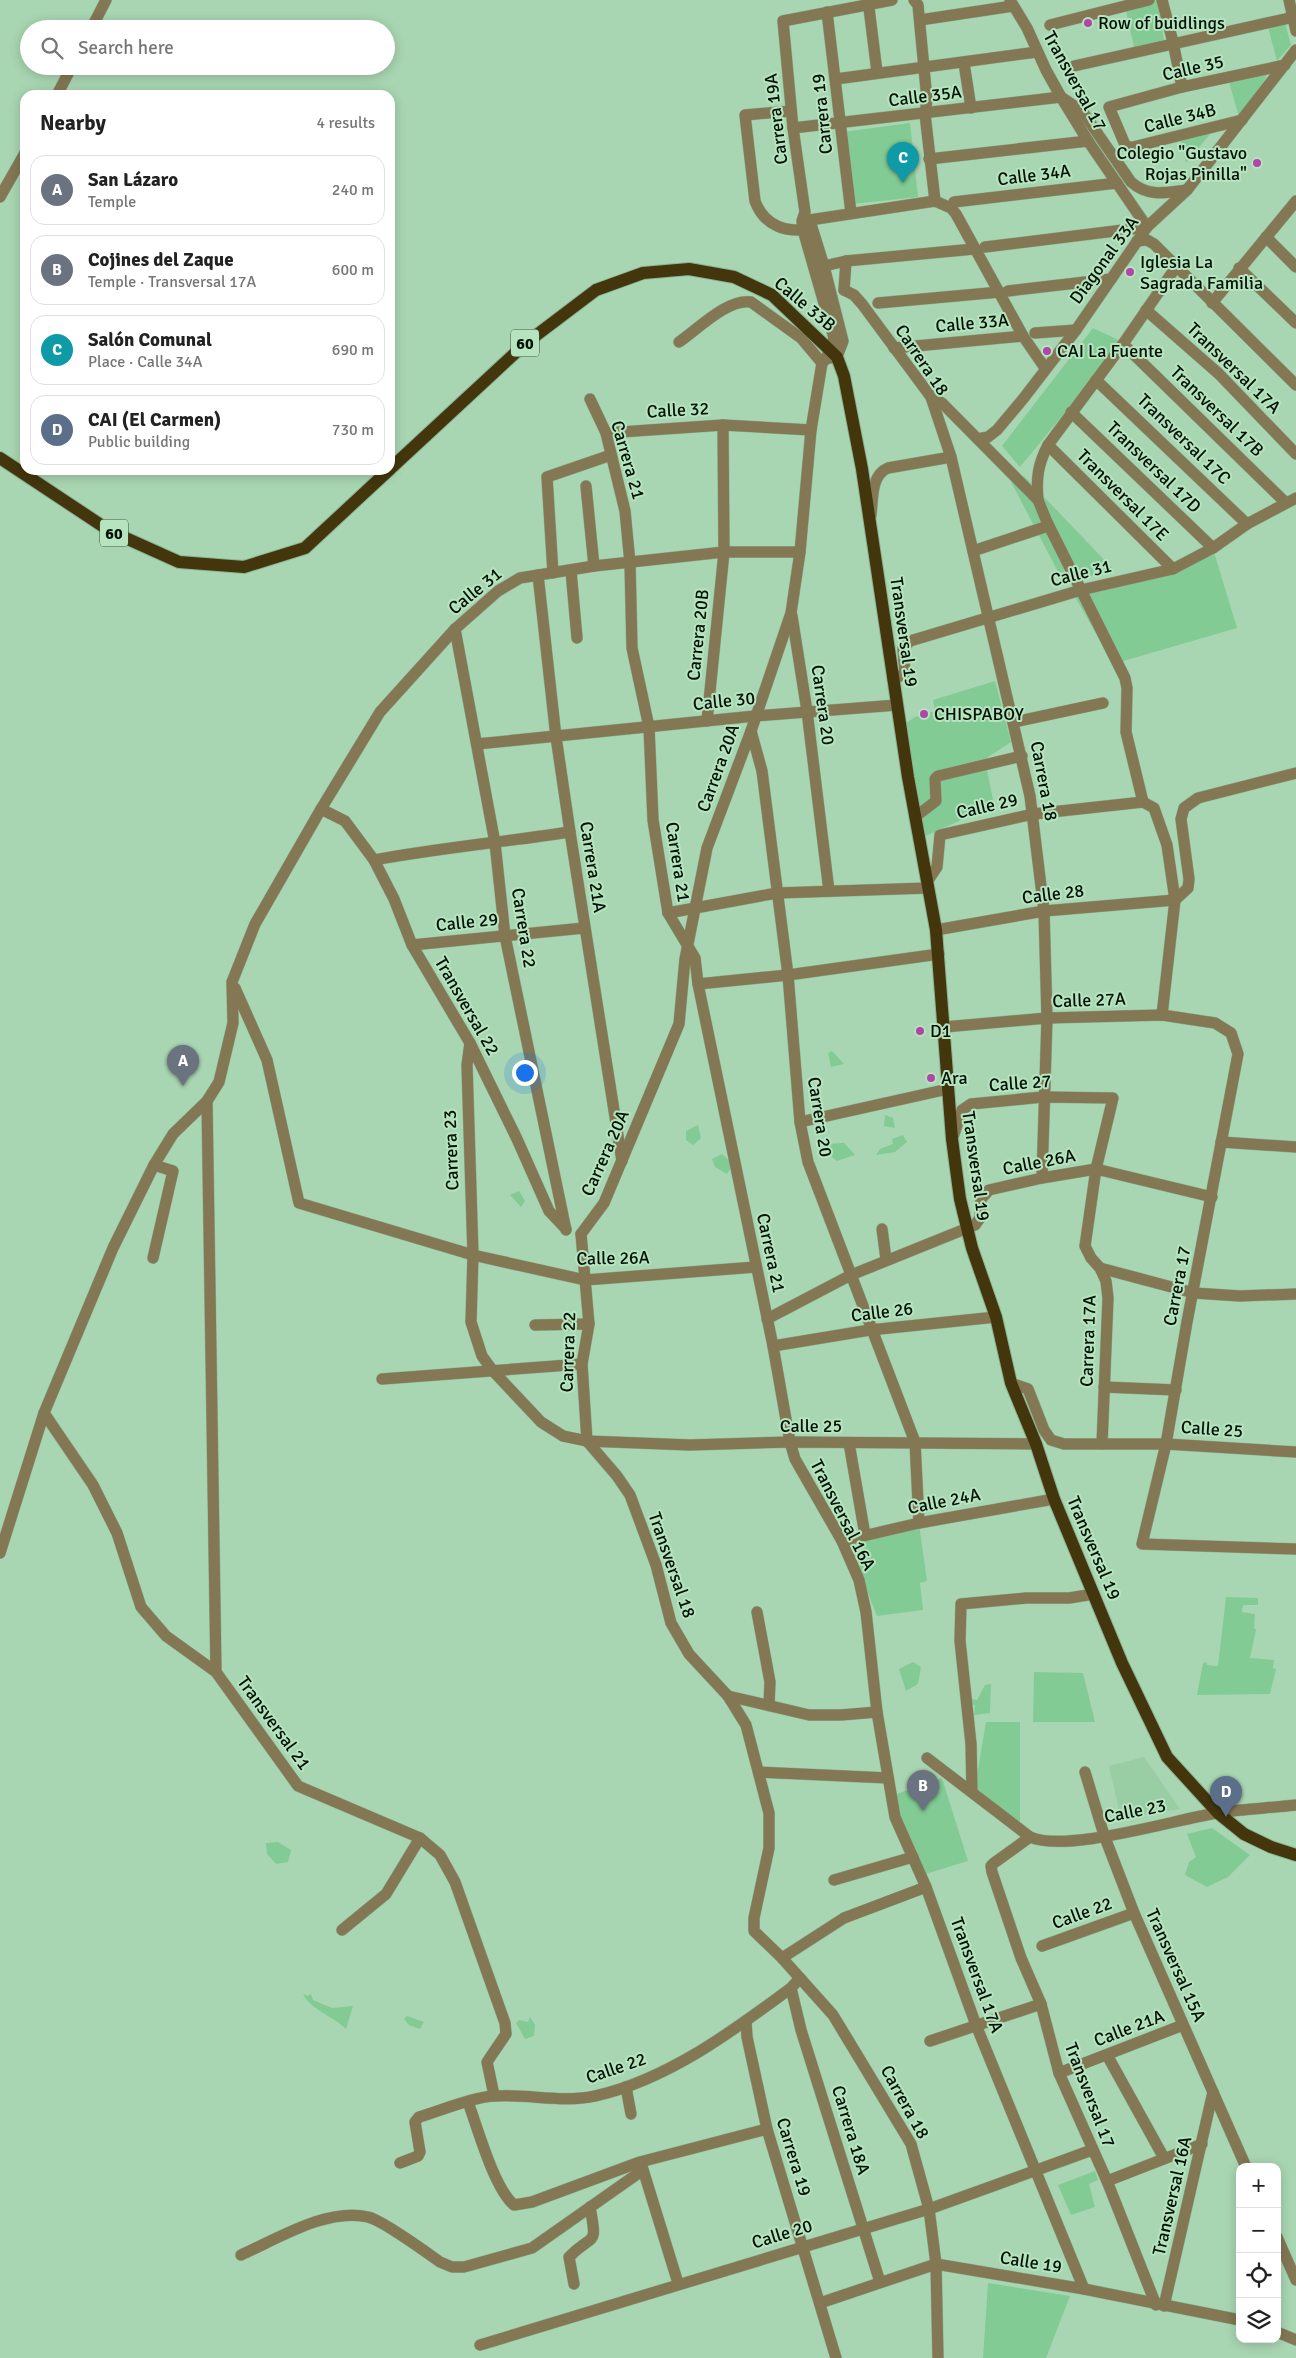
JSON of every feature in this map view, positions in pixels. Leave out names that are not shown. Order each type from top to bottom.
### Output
[{"type":"main road","name":"Calle 33B","points":[[395,463],[526,343],[596,290],[643,273],[689,269],[734,277],[772,295],[829,356]]},
{"type":"main road","name":"Transversal 19","points":[[829,356],[845,385],[870,522],[915,817],[936,930],[952,1139],[960,1199],[966,1228],[996,1317],[1011,1383],[1036,1444],[1054,1499],[1158,1742],[1167,1757],[1218,1813],[1244,1834],[1271,1847],[1296,1855]]},
{"type":"main road","name":"60","points":[[0,458],[20,471]]},
{"type":"main road","name":"60","points":[[26,475],[110,531],[179,562],[244,567],[305,548],[383,475]]},
{"type":"street","points":[[96,20],[106,0]]},
{"type":"street","points":[[827,12],[868,2],[892,0]]},
{"type":"street","points":[[914,0],[918,5],[920,20],[926,100],[925,114],[935,201]]},
{"type":"street","points":[[1050,24],[1148,0]]},
{"type":"street","points":[[1162,0],[1182,87]]},
{"type":"street","points":[[1289,0],[1296,31]]},
{"type":"street","points":[[868,2],[877,72]]},
{"type":"street","points":[[920,20],[1011,3]]},
{"type":"street","name":"Transversal 17","points":[[1011,3],[1027,28],[1037,52],[1061,97],[1088,141],[1147,227]]},
{"type":"street","name":"Carrera 19A","points":[[806,222],[791,111],[783,21],[827,12]]},
{"type":"street","name":"Carrera 19","points":[[827,12],[851,213]]},
{"type":"street","points":[[1074,66],[1173,42],[1294,17]]},
{"type":"street","name":"Diagonal 33A","points":[[978,439],[988,437],[997,430],[1076,330],[1147,227],[1187,190],[1296,50]]},
{"type":"street","name":"Calle 35A","points":[[836,79],[1037,52]]},
{"type":"street","points":[[964,63],[972,108]]},
{"type":"street","name":"Calle 35","points":[[1126,147],[1109,107],[1182,87],[1285,65]]},
{"type":"street","points":[[60,90],[67,75]]},
{"type":"street","points":[[1061,97],[1082,111],[1131,182],[1140,190],[1151,194],[1187,190]]},
{"type":"street","name":"Calle 35A","points":[[793,128],[1061,97]]},
{"type":"street","points":[[791,111],[745,115],[755,201],[760,214],[770,222],[791,231],[806,222],[851,213],[935,201],[950,208],[980,248],[1046,368]]},
{"type":"street","name":"Calle 34B","points":[[1126,147],[1133,148],[1242,120]]},
{"type":"street","points":[[929,159],[1088,141]]},
{"type":"street","points":[[0,197],[20,162]]},
{"type":"street","name":"Calle 34A","points":[[954,202],[1117,183]]},
{"type":"street","points":[[1212,303],[1239,268],[1294,206]]},
{"type":"street","points":[[806,222],[824,266],[843,341],[829,356]]},
{"type":"street","points":[[806,222],[834,338],[829,356]]},
{"type":"street","points":[[824,266],[846,261],[980,248],[1147,227]]},
{"type":"street","points":[[1266,237],[1296,267]]},
{"type":"street","points":[[1137,241],[1147,240],[1154,244],[1296,385]]},
{"type":"street","points":[[831,293],[844,290],[846,261]]},
{"type":"street","points":[[1162,1016],[1175,900],[1167,845],[1154,808],[1147,803],[1126,732],[1126,678],[1046,524],[1038,500],[1036,480],[1039,462],[1048,445],[1123,344],[1176,267]]},
{"type":"street","points":[[1239,268],[1296,323]]},
{"type":"street","name":"Calle 33A","points":[[878,303],[1111,280]]},
{"type":"street","name":"Carrera 18","points":[[844,290],[854,295],[862,304],[931,397],[951,457],[1022,756],[1033,814],[1044,911],[1047,1018],[1042,1178]]},
{"type":"street","points":[[679,342],[731,304],[742,300],[751,302],[829,356]]},
{"type":"street","name":"Transversal 17A","points":[[1146,310],[1219,374],[1296,454]]},
{"type":"street","name":"Calle 33A","points":[[894,348],[1076,330]]},
{"type":"street","name":"Transversal 17B","points":[[1123,344],[1291,500]]},
{"type":"street","name":"Carrera 20A","points":[[581,1234],[604,1203],[678,1024],[688,948],[707,848],[751,731],[791,613],[800,552],[811,430],[829,356]]},
{"type":"street","name":"Transversal 17C","points":[[1096,380],[1247,524]]},
{"type":"street","points":[[931,397],[942,403],[1012,471],[1038,500]]},
{"type":"street","name":"Carrera 21","points":[[590,399],[606,433],[625,511],[630,563],[632,648],[649,727],[653,820],[668,913],[694,958],[773,1346],[790,1442]]},
{"type":"street","name":"Transversal 17D","points":[[1071,412],[1213,548]]},
{"type":"street","points":[[724,552],[723,425],[811,430]]},
{"type":"street","name":"Calle 32","points":[[606,433],[723,425]]},
{"type":"street","name":"Transversal 17E","points":[[1048,445],[1174,569]]},
{"type":"street","points":[[553,573],[547,477],[611,455]]},
{"type":"street","points":[[870,522],[876,479],[880,471],[951,457]]},
{"type":"street","points":[[586,486],[594,566]]},
{"type":"street","name":"Calle 31","points":[[893,680],[905,673],[903,648],[906,644],[1081,590],[1174,569],[1213,548],[1247,524],[1291,500]]},
{"type":"street","points":[[973,551],[1046,524]]},
{"type":"street","name":"Calle 31","points":[[232,982],[255,924],[321,809],[380,712],[455,629],[498,592],[520,578],[594,566],[724,552],[800,552]]},
{"type":"street","name":"Carrera 20B","points":[[707,720],[724,552]]},
{"type":"street","points":[[571,571],[577,638]]},
{"type":"street","name":"Carrera 21A","points":[[538,575],[556,737],[584,928],[622,1163]]},
{"type":"street","name":"Carrera 20","points":[[791,613],[807,711],[830,891]]},
{"type":"street","name":"Carrera 22","points":[[455,629],[496,843],[505,936],[566,1230]]},
{"type":"street","points":[[1014,722],[1103,703]]},
{"type":"street","name":"Calle 30","points":[[478,744],[707,720],[897,705]]},
{"type":"street","name":"Carrera 20","points":[[751,731],[762,771],[788,975],[800,1122],[808,1162],[870,1330],[915,1442],[919,1523]]},
{"type":"street","points":[[915,817],[936,801],[935,780],[938,776],[1022,756]]},
{"type":"street","points":[[1175,900],[1188,888],[1189,879],[1182,819],[1184,808],[1198,798],[1296,774]]},
{"type":"street","name":"Calle 29","points":[[928,885],[937,867],[940,835],[1033,814],[1147,803]]},
{"type":"street","points":[[321,809],[345,821],[374,860],[394,899],[412,945]]},
{"type":"street","points":[[374,860],[436,848],[496,843],[570,832]]},
{"type":"street","points":[[668,913],[777,893],[928,885]]},
{"type":"street","name":"Calle 28","points":[[936,930],[1044,911],[1175,900]]},
{"type":"street","name":"Calle 29","points":[[412,945],[584,928]]},
{"type":"street","name":"Transversal 22","points":[[412,945],[470,1043],[550,1210],[566,1230]]},
{"type":"street","points":[[698,984],[788,975],[939,954]]},
{"type":"street","points":[[0,1553],[44,1413],[113,1248],[154,1165],[174,1134],[208,1101],[219,1082],[233,1023],[232,982]]},
{"type":"street","name":"Calle 26A","points":[[232,982],[267,1060],[300,1203],[473,1255],[585,1280],[756,1267]]},
{"type":"street","name":"Calle 27A","points":[[944,1027],[1047,1018],[1162,1016],[1215,1023],[1231,1034]]},
{"type":"street","name":"Carrera 17","points":[[1231,1034],[1238,1054],[1166,1444],[1142,1544],[1296,1548]]},
{"type":"street","name":"Carrera 23","points":[[470,1043],[467,1065],[473,1255],[471,1322],[482,1356],[493,1371]]},
{"type":"street","points":[[800,1122],[948,1089]]},
{"type":"street","name":"Calle 27","points":[[952,1139],[962,1110],[971,1104],[1043,1098],[1113,1098]]},
{"type":"street","name":"Carrera 17A","points":[[1102,1444],[1108,1298],[1106,1282],[1100,1268],[1091,1258],[1085,1246],[1096,1169],[1113,1098]]},
{"type":"street","points":[[208,1101],[207,1188],[210,1224],[216,1672]]},
{"type":"street","points":[[1222,1142],[1296,1147]]},
{"type":"street","points":[[153,1258],[173,1171],[154,1165]]},
{"type":"street","name":"Calle 26A","points":[[767,1319],[886,1259],[975,1225],[980,1218],[981,1199],[984,1193],[1042,1178],[1096,1169],[1212,1198]]},
{"type":"street","points":[[882,1229],[886,1259]]},
{"type":"street","points":[[566,1230],[581,1234]]},
{"type":"street","name":"Carrera 22","points":[[581,1234],[589,1324],[582,1364],[587,1441]]},
{"type":"street","points":[[1100,1268],[1194,1293],[1240,1296],[1296,1294]]},
{"type":"street","name":"Calle 26","points":[[773,1346],[870,1330],[996,1317]]},
{"type":"street","points":[[535,1325],[589,1324]]},
{"type":"street","points":[[382,1379],[582,1364]]},
{"type":"street","name":"Calle 25","points":[[493,1371],[541,1422],[563,1436],[587,1441],[690,1446],[790,1442],[1036,1444]]},
{"type":"street","name":"Calle 25","points":[[1011,1383],[1028,1389],[1033,1396],[1044,1430],[1050,1440],[1064,1444],[1166,1444],[1296,1452]]},
{"type":"street","points":[[1104,1386],[1176,1390]]},
{"type":"street","name":"Transversal 21","points":[[44,1413],[93,1485],[117,1533],[141,1607],[166,1636],[216,1672],[298,1786],[420,1838],[440,1855],[456,1882],[505,2023],[506,2034],[487,2062],[494,2096]]},
{"type":"street","name":"Transversal 18","points":[[587,1441],[630,1494],[656,1565],[671,1623],[689,1654],[728,1696],[746,1725],[769,1813],[769,1848],[754,1918],[754,1931]]},
{"type":"street","name":"Transversal 16A","points":[[790,1442],[795,1460],[842,1541],[859,1580],[866,1612],[872,1663]]},
{"type":"street","points":[[849,1443],[865,1535]]},
{"type":"street","name":"Calle 24A","points":[[842,1541],[919,1523],[1054,1499]]},
{"type":"street","points":[[972,1791],[972,1744],[960,1641],[961,1604],[1026,1598],[1069,1598],[1094,1594]]},
{"type":"street","points":[[757,1612],[770,1682],[769,1705]]},
{"type":"street","name":"Transversal 17A","points":[[872,1663],[895,1817],[926,1888],[976,2025],[1084,2289]]},
{"type":"street","points":[[728,1696],[809,1715],[841,1716],[878,1712]]},
{"type":"street","points":[[927,1758],[1030,1837]]},
{"type":"street","points":[[759,1772],[888,1778]]},
{"type":"street","name":"Transversal 15A","points":[[1085,1772],[1104,1836],[1134,1913],[1244,2163]]},
{"type":"street","name":"Calle 23","points":[[1030,1837],[1037,1840],[1066,1843],[1218,1813],[1296,1804]]},
{"type":"street","name":"Transversal 17","points":[[1030,1837],[991,1866],[1021,1958],[1041,2004],[1060,2073],[1160,2306]]},
{"type":"street","points":[[342,1930],[386,1894],[420,1838]]},
{"type":"street","points":[[834,1880],[913,1857]]},
{"type":"street","points":[[782,1958],[844,1918],[926,1888]]},
{"type":"street","name":"Calle 22","points":[[1042,1946],[1134,1913]]},
{"type":"street","name":"Carrera 18","points":[[754,1931],[782,1958],[834,2015],[912,2144],[929,2209],[936,2264],[938,2358]]},
{"type":"street","name":"Calle 22","points":[[400,2163],[418,2156],[420,2152],[414,2122],[419,2117],[494,2096],[575,2099],[596,2096],[626,2086],[678,2063],[724,2037],[791,1988],[800,1978]]},
{"type":"street","name":"Carrera 18A","points":[[791,1988],[801,2030],[880,2282]]},
{"type":"street","points":[[930,2041],[1041,2004]]},
{"type":"street","name":"Carrera 19","points":[[746,2021],[747,2037],[767,2129],[836,2358]]},
{"type":"street","name":"Calle 21A","points":[[1060,2073],[1183,2025]]},
{"type":"street","points":[[1107,2055],[1164,2158]]},
{"type":"street","points":[[626,2086],[631,2114]]},
{"type":"street","name":"Transversal 16A","points":[[1160,2306],[1202,2144],[1213,2092]]},
{"type":"street","points":[[468,2102],[502,2190],[506,2198],[514,2205],[532,2202],[642,2166],[767,2129]]},
{"type":"street","points":[[1107,2181],[1202,2144]]},
{"type":"street","name":"Calle 20","points":[[480,2345],[678,2283],[929,2209],[1036,2172],[1092,2150]]},
{"type":"street","points":[[241,2255],[306,2225],[348,2214],[370,2217],[440,2262],[452,2267],[464,2267],[532,2248],[590,2207],[642,2166]]},
{"type":"street","points":[[642,2166],[678,2283]]},
{"type":"street","points":[[574,2284],[568,2257],[592,2240],[594,2235],[590,2207]]},
{"type":"street","points":[[1281,2246],[1296,2280]]},
{"type":"street","name":"Calle 19","points":[[820,2303],[936,2264],[1084,2289],[1160,2306],[1236,2319]]},
{"type":"street","points":[[1281,2334],[1296,2340]]},
{"type":"shaded area","points":[[1157,0],[1164,40],[1134,47],[1125,7]]},
{"type":"shaded area","points":[[1284,19],[1291,45],[1277,61],[1267,23]]},
{"type":"shaded area","points":[[1267,75],[1244,115],[1239,117],[1229,82]]},
{"type":"shaded area","points":[[910,123],[918,197],[852,204],[843,132]]},
{"type":"shaded area","points":[[1211,133],[1186,163],[1181,140]]},
{"type":"shaded area","points":[[1093,328],[1123,342],[1020,467],[1002,446]]},
{"type":"shaded area","points":[[1024,476],[1113,569],[1065,585],[1011,482]]},
{"type":"shaded area","points":[[1214,552],[1237,628],[1113,664],[1073,593]]},
{"type":"shaded area","points":[[995,681],[1011,742],[985,759],[994,805],[917,840],[899,728],[915,717],[935,711],[933,700]]},
{"type":"shaded area","points":[[832,1051],[844,1064],[831,1067],[828,1053]]},
{"type":"shaded area","points":[[885,1115],[893,1118],[895,1128],[884,1126]]},
{"type":"shaded area","points":[[698,1125],[701,1138],[693,1145],[686,1140],[686,1131]]},
{"type":"shaded area","points":[[903,1135],[907,1142],[895,1152],[876,1155],[880,1149],[893,1144],[892,1139]]},
{"type":"shaded area","points":[[844,1143],[855,1155],[837,1161],[821,1148],[824,1144]]},
{"type":"shaded area","points":[[722,1154],[733,1164],[727,1174],[715,1167],[712,1159]]},
{"type":"shaded area","points":[[519,1191],[525,1201],[521,1207],[510,1195]]},
{"type":"shaded area","points":[[919,1524],[927,1581],[920,1583],[923,1610],[877,1616],[848,1541]]},
{"type":"shaded area","points":[[1226,1597],[1258,1598],[1258,1605],[1243,1605],[1242,1612],[1255,1614],[1254,1628],[1256,1630],[1250,1658],[1274,1660],[1273,1668],[1276,1669],[1270,1694],[1197,1695],[1203,1663],[1207,1662],[1207,1665],[1218,1666]]},
{"type":"shaded area","points":[[913,1662],[921,1667],[918,1684],[906,1691],[899,1669]]},
{"type":"shaded area","points":[[1034,1672],[1083,1673],[1095,1722],[1033,1722]]},
{"type":"shaded area","points":[[991,1684],[990,1713],[974,1715],[975,1705],[971,1704],[971,1699],[977,1700],[985,1685]]},
{"type":"shaded area","points":[[986,1722],[1020,1722],[1020,1825],[975,1787]]},
{"type":"shaded area","points":[[1144,1757],[1180,1809],[1121,1819],[1109,1766]]},
{"type":"shaded area","points":[[942,1778],[968,1861],[919,1876],[888,1797]]},
{"type":"shaded area","points":[[1212,1828],[1250,1855],[1228,1877],[1207,1887],[1185,1875],[1189,1862],[1196,1857],[1187,1834]]},
{"type":"shaded area","points":[[278,1842],[291,1850],[288,1862],[276,1864],[267,1854],[266,1843]]},
{"type":"shaded area","points":[[303,1994],[308,1996],[311,1994],[313,2000],[332,2008],[353,2006],[346,2029],[317,2009]]},
{"type":"shaded area","points":[[407,2016],[424,2022],[420,2029],[409,2025],[404,2019]]},
{"type":"shaded area","points":[[530,2017],[535,2025],[534,2036],[525,2039],[516,2023],[519,2020],[528,2022]]},
{"type":"shaded area","points":[[1095,2171],[1098,2180],[1089,2184],[1095,2207],[1071,2215],[1058,2185]]},
{"type":"shaded area","points":[[988,2283],[1070,2296],[1046,2358],[983,2358]]},
{"type":"place","name":"Row of buidlings","points":[[1088,23]]},
{"type":"place","name":"Colegio \"Gustavo Rojas Pinilla\"","points":[[1257,163]]},
{"type":"place","name":"Salón Comunal","points":[[903,183]]},
{"type":"place","name":"Iglesia La Sagrada Familia","points":[[1130,272]]},
{"type":"place","name":"CAI La Fuente","points":[[1047,351]]},
{"type":"place","name":"CHISPABOY","points":[[924,714]]},
{"type":"place","name":"D1","points":[[920,1031]]},
{"type":"place","name":"Ara","points":[[931,1078]]},
{"type":"place","name":"San Lázaro","points":[[183,1086]]},
{"type":"place","name":"Cojines del Zaque","points":[[923,1811]]},
{"type":"place","name":"CAI (El Carmen)","points":[[1226,1817]]}]
